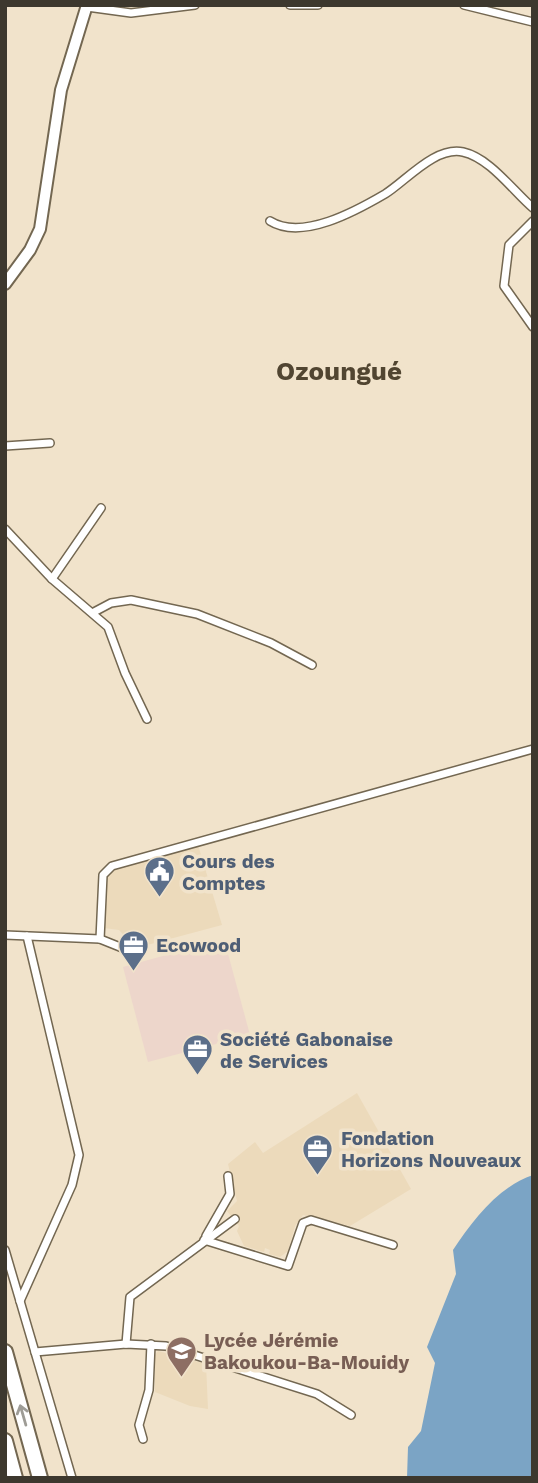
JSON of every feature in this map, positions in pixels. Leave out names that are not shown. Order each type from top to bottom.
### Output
[{"type":"highway","points":[[5,1352],[40,1478]]},
{"type":"highway","points":[[5,1441],[15,1478]]},
{"type":"street","points":[[5,284],[30,250],[40,229],[61,90],[87,6],[131,13],[195,5]]},
{"type":"street","points":[[290,5],[318,5]]},
{"type":"street","points":[[464,5],[533,22]]},
{"type":"street","points":[[270,221],[287,228],[299,227],[345,214],[385,194],[441,155],[455,151],[481,160],[533,208]]},
{"type":"street","points":[[533,221],[509,245],[504,286],[533,327]]},
{"type":"street","points":[[5,446],[50,443]]},
{"type":"street","points":[[52,579],[101,508]]},
{"type":"street","points":[[5,529],[52,579],[94,612],[108,627],[146,719]]},
{"type":"street","points":[[94,612],[111,603],[131,600],[197,614],[271,643],[312,665]]},
{"type":"street","points":[[100,939],[103,874],[112,866],[533,749]]},
{"type":"street","points":[[5,935],[100,939],[130,951]]},
{"type":"street","points":[[20,1301],[72,1185],[79,1155],[27,936]]},
{"type":"street","points":[[204,1240],[230,1194],[228,1177]]},
{"type":"street","points":[[126,1344],[130,1297],[235,1219]]},
{"type":"street","points":[[204,1240],[288,1266],[303,1223],[311,1220],[393,1245]]},
{"type":"street","points":[[5,1250],[72,1478]]},
{"type":"street","points":[[35,1352],[151,1344],[238,1367],[317,1394],[351,1415]]},
{"type":"street","points":[[143,1440],[139,1425],[149,1390],[151,1344]]},
{"type":"shaded area","name":"Cours des Comptes","points":[[198,845],[222,925],[136,948],[119,930],[104,928],[105,872]]},
{"type":"shaded area","points":[[224,939],[250,1035],[148,1062],[123,967]]},
{"type":"shaded area","name":"Fondation Horizons Nouveaux","points":[[357,1093],[411,1189],[350,1226],[303,1215],[295,1226],[288,1251],[280,1257],[269,1254],[270,1250],[265,1248],[264,1252],[244,1246],[237,1231],[239,1226],[227,1211],[237,1201],[228,1164],[255,1142],[263,1153]]},
{"type":"shaded area","name":"Lycée Jérémie Bakoukou-Ba-Mouidy","points":[[158,1351],[206,1364],[208,1409],[190,1406],[155,1392],[155,1355]]},
{"type":"water","points":[[533,1175],[533,1478],[407,1478],[408,1447],[421,1431],[435,1363],[427,1347],[456,1274],[453,1250],[487,1206],[520,1180]]},
{"type":"place","name":"Cours des Comptes","points":[[159,899]]},
{"type":"place","name":"Ecowood","points":[[133,972]]},
{"type":"place","name":"Société Gabonaise de Services","points":[[197,1077]]},
{"type":"place","name":"Fondation Horizons Nouveaux","points":[[318,1176]]},
{"type":"place","name":"Lycée Jérémie Bakoukou-Ba-Mouidy","points":[[181,1378]]},
{"type":"district","name":"Ozoungué","points":[[339,371]]}]
